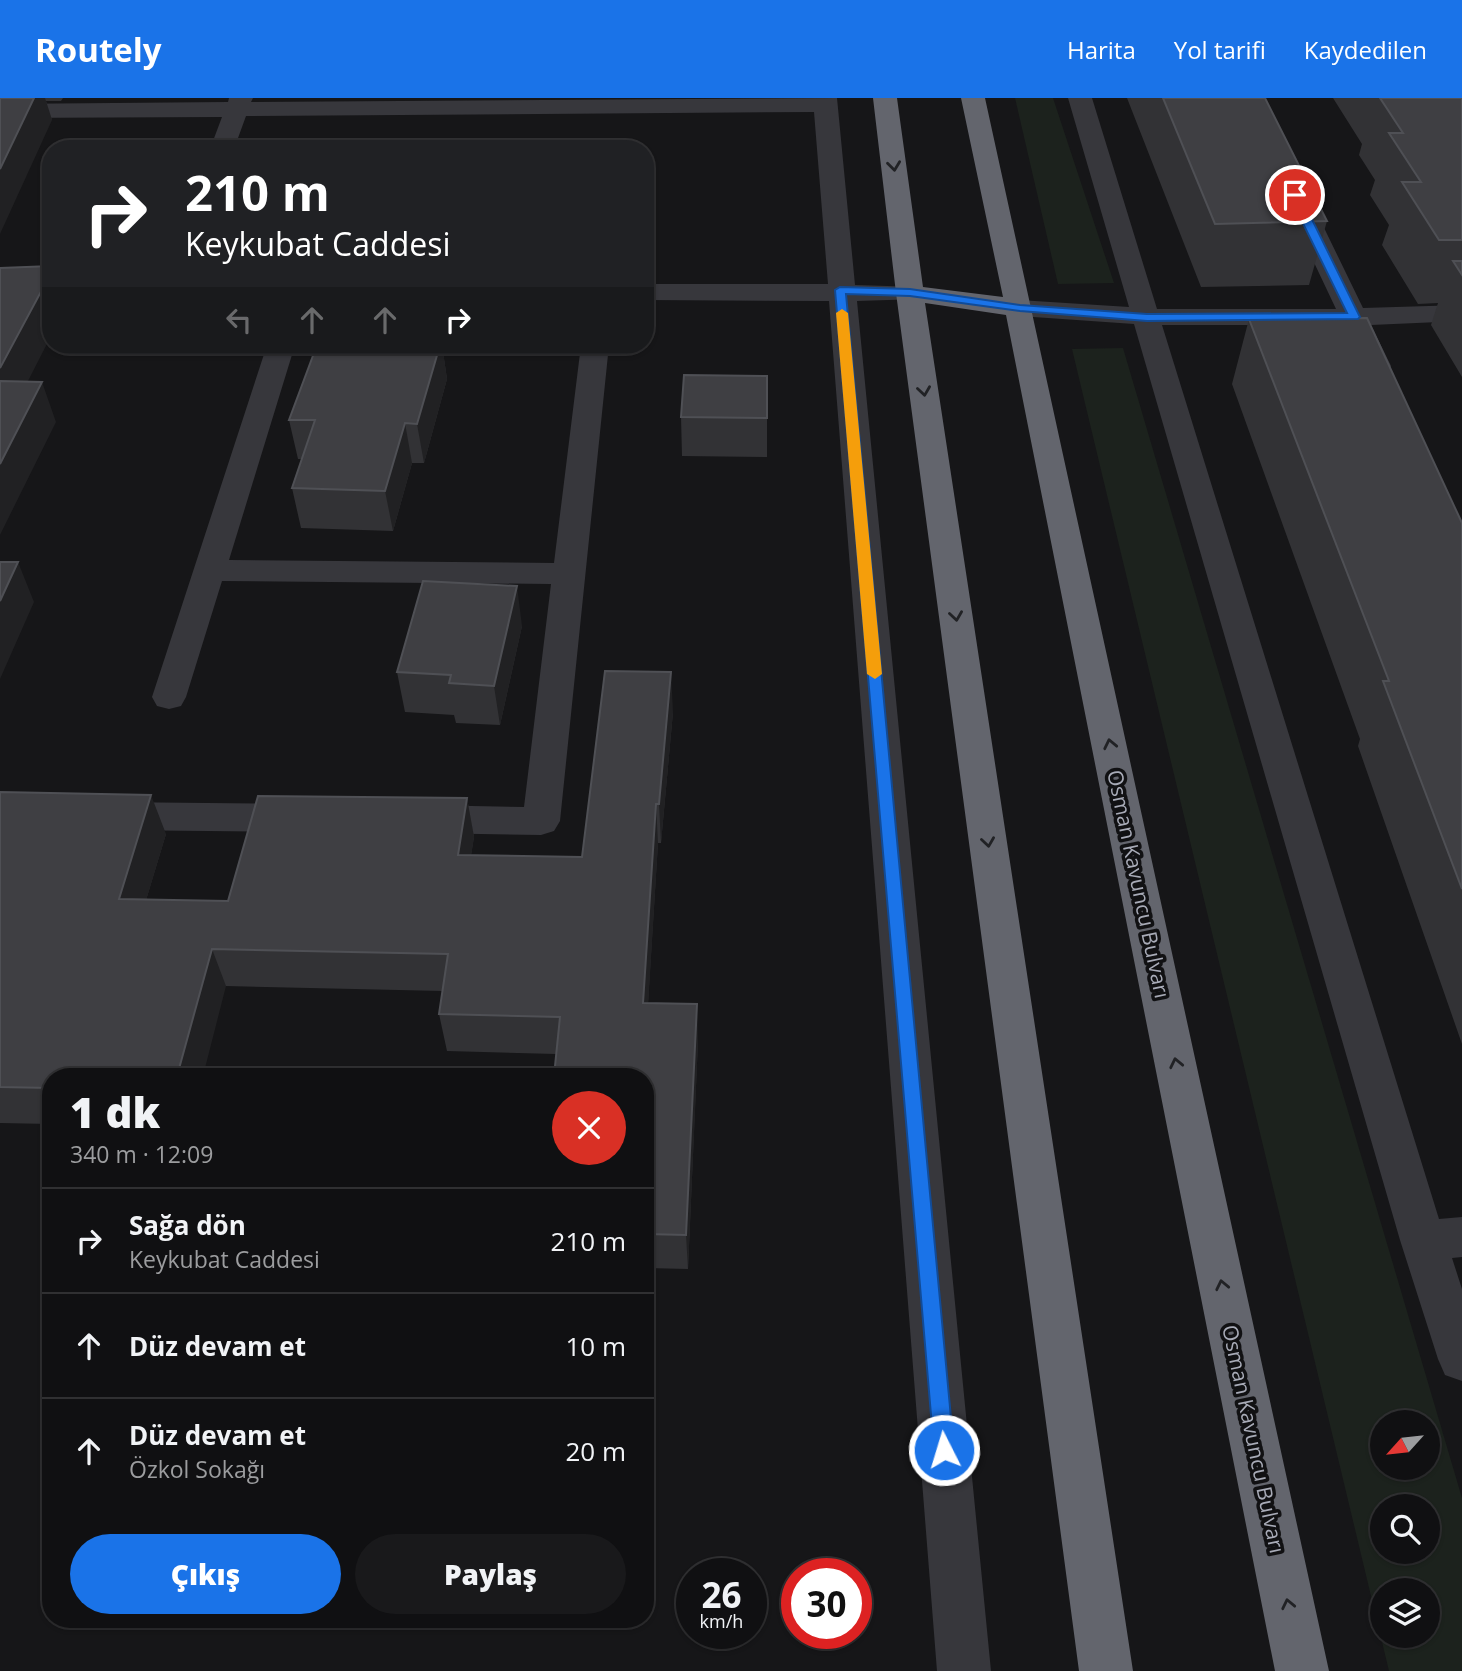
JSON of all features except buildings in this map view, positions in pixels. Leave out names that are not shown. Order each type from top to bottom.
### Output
[{"type":"highway","points":[[885,98],[910,293],[1106,1671]]},
{"type":"highway","name":"Osman Kavuncu Bulvarı","points":[[973,98],[1020,308],[1302,1671]]},
{"type":"highway","points":[[910,293],[1020,308]]},
{"type":"street","points":[[1080,98],[1147,317],[1443,1238],[1462,1359]]},
{"type":"street","points":[[0,111],[239,103],[825,101],[964,1671]]},
{"type":"street","points":[[225,140],[239,103]]},
{"type":"street","points":[[239,103],[239,140]]},
{"type":"street","points":[[1283,171],[1388,390]]},
{"type":"street","points":[[654,292],[840,290],[910,293]]},
{"type":"street","points":[[1020,308],[1147,317],[1354,317],[1462,313]]},
{"type":"street","points":[[169,697],[278,354]]},
{"type":"street","points":[[388,819],[541,821],[593,354]]},
{"type":"street","points":[[209,570],[569,574]]},
{"type":"street","points":[[83,816],[333,818]]},
{"type":"shaded area","points":[[1015,98],[1053,98],[1114,283],[1058,284]]},
{"type":"shaded area","points":[[1123,348],[1436,1410],[1370,1410],[1370,1480],[1440,1480],[1440,1423],[1462,1498],[1462,1671],[1389,1671],[1383,1648],[1440,1648],[1440,1578],[1370,1578],[1370,1592],[1072,349]]},
{"type":"slow traffic","points":[[842,313],[875,674]]},
{"type":"route","points":[[944,1450],[840,290],[910,293],[1020,308],[1147,317],[1354,317],[1295,195]]}]
